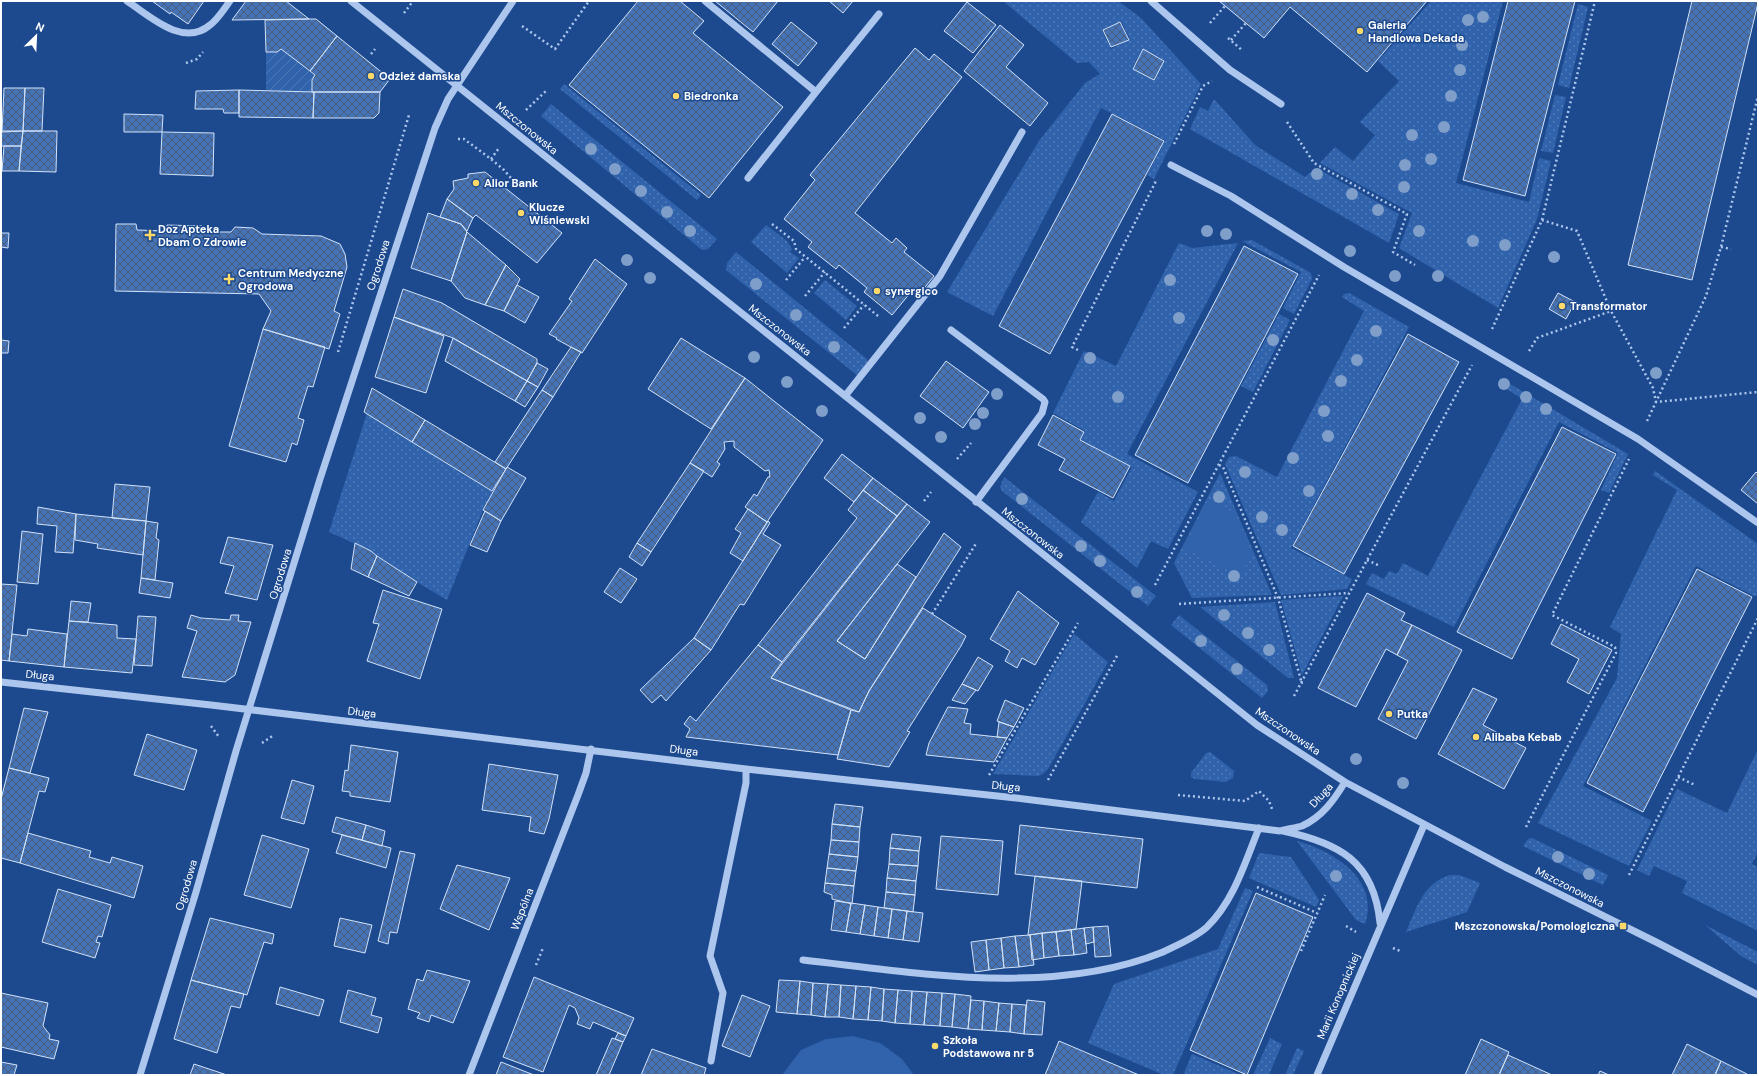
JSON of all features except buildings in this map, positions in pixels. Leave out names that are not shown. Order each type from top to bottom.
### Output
[{"type":"street","points":[[127,1],[166,26],[180,32],[191,33],[201,31],[210,26],[218,18],[230,1]]},
{"type":"street","name":"Mszczonowska","points":[[351,1],[976,502],[1257,725],[1346,782],[1424,825],[1758,995]]},
{"type":"street","name":"Ogrodowa","points":[[140,1075],[320,479],[435,128],[448,99],[513,1]]},
{"type":"street","points":[[705,1],[816,92]]},
{"type":"street","points":[[1151,1],[1230,70],[1281,104]]},
{"type":"street","points":[[748,178],[878,14]]},
{"type":"street","points":[[845,396],[940,276],[1022,132]]},
{"type":"street","points":[[1171,165],[1231,196],[1344,267],[1638,439],[1758,523]]},
{"type":"street","points":[[951,330],[1045,402],[1042,413],[976,502]]},
{"type":"street","name":"Długa","points":[[1,682],[590,749],[746,769],[1016,798],[1280,831],[1302,826],[1319,815],[1334,800],[1346,782]]},
{"type":"street","name":"Wspólna","points":[[469,1075],[578,795],[586,773],[590,749]]},
{"type":"street","points":[[711,1061],[723,993],[710,956],[746,782],[746,769]]},
{"type":"street","name":"Marii Konopnickiej","points":[[1317,1075],[1424,825]]},
{"type":"street","points":[[803,960],[947,975],[1004,978],[1059,976],[1096,970],[1144,959],[1180,944],[1206,928],[1222,912],[1238,879],[1259,828]]},
{"type":"street","name":"Marii Konopnickiej","points":[[1280,831],[1317,839],[1335,847],[1353,859],[1365,874],[1374,890],[1378,904],[1380,925]]},
{"type":"path","points":[[404,13],[413,1]]},
{"type":"path","points":[[522,26],[555,49],[589,1]]},
{"type":"path","points":[[1294,696],[1302,684],[1349,593],[1500,315],[1542,220],[1595,1]]},
{"type":"path","points":[[1210,22],[1225,6]]},
{"type":"path","points":[[1231,40],[1246,23]]},
{"type":"path","points":[[371,54],[375,49]]},
{"type":"path","points":[[186,63],[192,62],[202,54]]},
{"type":"path","points":[[1172,148],[1203,86],[1230,70]]},
{"type":"path","points":[[526,110],[546,90]]},
{"type":"path","points":[[1526,827],[1616,653],[1615,647],[1552,615],[1706,296],[1722,247],[1758,96]]},
{"type":"path","points":[[1270,97],[1314,163],[1407,214],[1393,252],[1415,265]]},
{"type":"path","points":[[458,139],[461,138],[468,141],[504,170],[517,185]]},
{"type":"path","points":[[491,159],[499,148]]},
{"type":"path","points":[[1078,350],[1072,347],[1160,173]]},
{"type":"path","points":[[1542,220],[1577,231],[1610,311],[1653,388],[1656,402]]},
{"type":"path","points":[[772,224],[794,241],[796,249],[878,316]]},
{"type":"path","points":[[1722,247],[1731,249]]},
{"type":"path","points":[[786,280],[805,256]]},
{"type":"path","points":[[805,296],[825,272]]},
{"type":"path","points":[[1155,585],[1320,273]]},
{"type":"path","points":[[844,328],[864,305]]},
{"type":"path","points":[[1520,369],[1537,338],[1610,311]]},
{"type":"path","points":[[1656,402],[1758,392]]},
{"type":"path","points":[[956,461],[971,443]]},
{"type":"path","points":[[1219,465],[1223,467],[1278,598],[1302,684]]},
{"type":"path","points":[[924,501],[931,492]]},
{"type":"path","points":[[932,614],[977,542]]},
{"type":"path","points":[[1367,560],[1380,566]]},
{"type":"path","points":[[1179,604],[1349,593]]},
{"type":"path","points":[[1629,875],[1758,618]]},
{"type":"path","points":[[1570,625],[1572,621]]},
{"type":"path","points":[[987,778],[1078,623]]},
{"type":"path","points":[[1046,784],[1118,654]]},
{"type":"path","points":[[206,724],[212,727],[218,734],[219,742]]},
{"type":"path","points":[[1678,777],[1695,785]]},
{"type":"path","points":[[1259,791],[1269,802]]},
{"type":"path","points":[[1238,879],[1317,913]]},
{"type":"path","points":[[1301,952],[1325,895]]},
{"type":"path","points":[[1346,926],[1358,933]]},
{"type":"path","points":[[1395,949],[1400,951]]},
{"type":"shaded area","points":[[1003,1],[1118,1],[1141,18],[1201,84],[1154,179],[1147,175],[1165,140],[1101,108],[993,316],[947,292],[1039,141],[1085,83],[1100,74],[1089,62],[1077,63]],"holes":[[[1121,21],[1130,39],[1111,49],[1102,30]],[[1142,49],[1164,60],[1154,80],[1132,68]]]},
{"type":"shaded area","points":[[1431,1],[1503,1],[1456,183],[1529,202],[1539,158],[1551,161],[1537,219],[1498,308],[1399,248],[1412,213],[1320,163],[1335,147],[1353,161],[1375,135],[1360,122],[1399,81],[1378,61]]},
{"type":"shaded area","points":[[1578,4],[1588,7],[1569,88],[1558,85]]},
{"type":"shaded area","points":[[281,49],[315,75],[312,80],[312,92],[266,91],[266,52],[277,52]]},
{"type":"shaded area","points":[[564,84],[701,195],[697,200],[560,89]]},
{"type":"shaded area","points":[[1555,95],[1566,97],[1553,153],[1541,151]]},
{"type":"shaded area","points":[[1214,99],[1255,145],[1305,177],[1316,168],[1399,214],[1389,243],[1190,129],[1200,107],[1208,111]]},
{"type":"shaded area","points":[[551,104],[717,239],[708,249],[702,250],[541,116]]},
{"type":"shaded area","points":[[766,225],[787,241],[792,249],[790,252],[799,258],[787,273],[751,242]]},
{"type":"shaded area","points":[[1252,240],[1311,273],[1312,279],[1294,314],[1283,308],[1301,272],[1242,241]]},
{"type":"shaded area","points":[[1179,243],[1192,248],[1238,243],[1127,454],[1198,492],[1168,549],[1151,541],[1137,568],[1081,522],[1098,492],[1114,501],[1132,467],[1081,440],[1085,431],[1053,413],[1084,351],[1116,366]]},
{"type":"shaded area","points":[[736,252],[867,359],[868,364],[858,376],[726,270],[727,263]]},
{"type":"shaded area","points":[[825,280],[857,306],[846,320],[814,293]]},
{"type":"shaded area","points":[[1349,293],[1409,327],[1291,548],[1352,579],[1347,589],[1281,595],[1225,464],[1229,457],[1236,456],[1277,477],[1364,311],[1342,297],[1344,294]]},
{"type":"shaded area","points":[[1279,314],[1290,320],[1253,392],[1241,386]]},
{"type":"shaded area","points":[[1500,378],[1628,454],[1609,493],[1601,490],[1618,453],[1559,422],[1454,627],[1366,584],[1372,573],[1384,579],[1389,571],[1397,574],[1403,563],[1428,576],[1522,399],[1498,383]]},
{"type":"shaded area","points":[[367,413],[493,492],[483,510],[447,600],[371,551],[329,532]]},
{"type":"shaded area","points":[[1655,471],[1758,544],[1758,596],[1754,596],[1696,566],[1583,786],[1652,821],[1629,866],[1538,823],[1617,678],[1621,634],[1610,627],[1677,490],[1653,475]]},
{"type":"shaded area","points":[[1220,473],[1272,595],[1192,598],[1174,563]]},
{"type":"shaded area","points":[[1004,477],[1156,596],[1148,606],[1002,491],[1000,487]]},
{"type":"shaded area","points":[[1209,499],[1235,513],[1252,553],[1241,576],[1184,548]]},
{"type":"shaded area","points":[[1343,596],[1302,675],[1281,600]]},
{"type":"shaded area","points":[[1275,602],[1294,678],[1288,678],[1200,607]]},
{"type":"shaded area","points":[[1179,615],[1267,685],[1268,691],[1262,698],[1171,625]]},
{"type":"shaded area","points":[[1074,634],[1108,662],[1048,769],[1043,774],[1038,776],[993,774]]},
{"type":"shaded area","points":[[1758,749],[1758,852],[1752,864],[1758,867],[1758,931],[1682,893],[1687,881],[1654,866],[1649,876],[1637,870],[1677,789],[1727,813]]},
{"type":"shaded area","points":[[1210,752],[1234,771],[1233,778],[1226,782],[1195,779],[1191,777],[1191,773],[1206,753]]},
{"type":"shaded area","points":[[1532,838],[1608,875],[1603,885],[1523,846],[1528,839]]},
{"type":"shaded area","points":[[1297,841],[1325,852],[1338,860],[1350,869],[1360,881],[1366,893],[1368,908],[1365,924],[1356,920]]},
{"type":"shaded area","points":[[1259,853],[1291,857],[1319,900],[1316,907],[1249,878]]},
{"type":"shaded area","points":[[1450,875],[1459,875],[1480,883],[1467,912],[1406,932],[1417,906],[1427,890],[1433,884]]},
{"type":"shaded area","points":[[1245,888],[1253,891],[1173,1075],[1164,1075],[1088,1043],[1114,984],[1218,949]]},
{"type":"shaded area","points":[[1705,925],[1758,952],[1758,965],[1741,956]]},
{"type":"shaded area","points":[[853,1036],[880,1043],[902,1059],[914,1075],[782,1075],[801,1050],[826,1039]]},
{"type":"shaded area","points":[[1270,1038],[1282,1044],[1269,1075],[1253,1075]]},
{"type":"shaded area","points":[[1297,1048],[1304,1051],[1293,1075],[1285,1075]]},
{"type":"shaded area","points":[[1192,1054],[1241,1075],[1188,1075],[1184,1073]]},
{"type":"place","name":"Galeria Handlowa Dekada","points":[[1360,31]]},
{"type":"place","name":"Odzież damska","points":[[371,76]]},
{"type":"place","name":"Biedronka","points":[[676,96]]},
{"type":"place","name":"Alior Bank","points":[[476,183]]},
{"type":"place","name":"Klucze Wiśniewski","points":[[521,213]]},
{"type":"place","name":"Doz Apteka Dbam O Zdrowie","points":[[150,235]]},
{"type":"place","name":"Centrum Medyczne Ogrodowa","points":[[229,279]]},
{"type":"place","name":"synergico","points":[[877,291]]},
{"type":"place","name":"Transformator","points":[[1562,306]]},
{"type":"place","name":"Putka","points":[[1389,714]]},
{"type":"place","name":"Alibaba Kebab","points":[[1476,737]]},
{"type":"place","name":"Mszczonowska/Pomologiczna","points":[[1623,926]]},
{"type":"place","name":"Szkoła Podstawowa nr 5","points":[[935,1046]]}]
